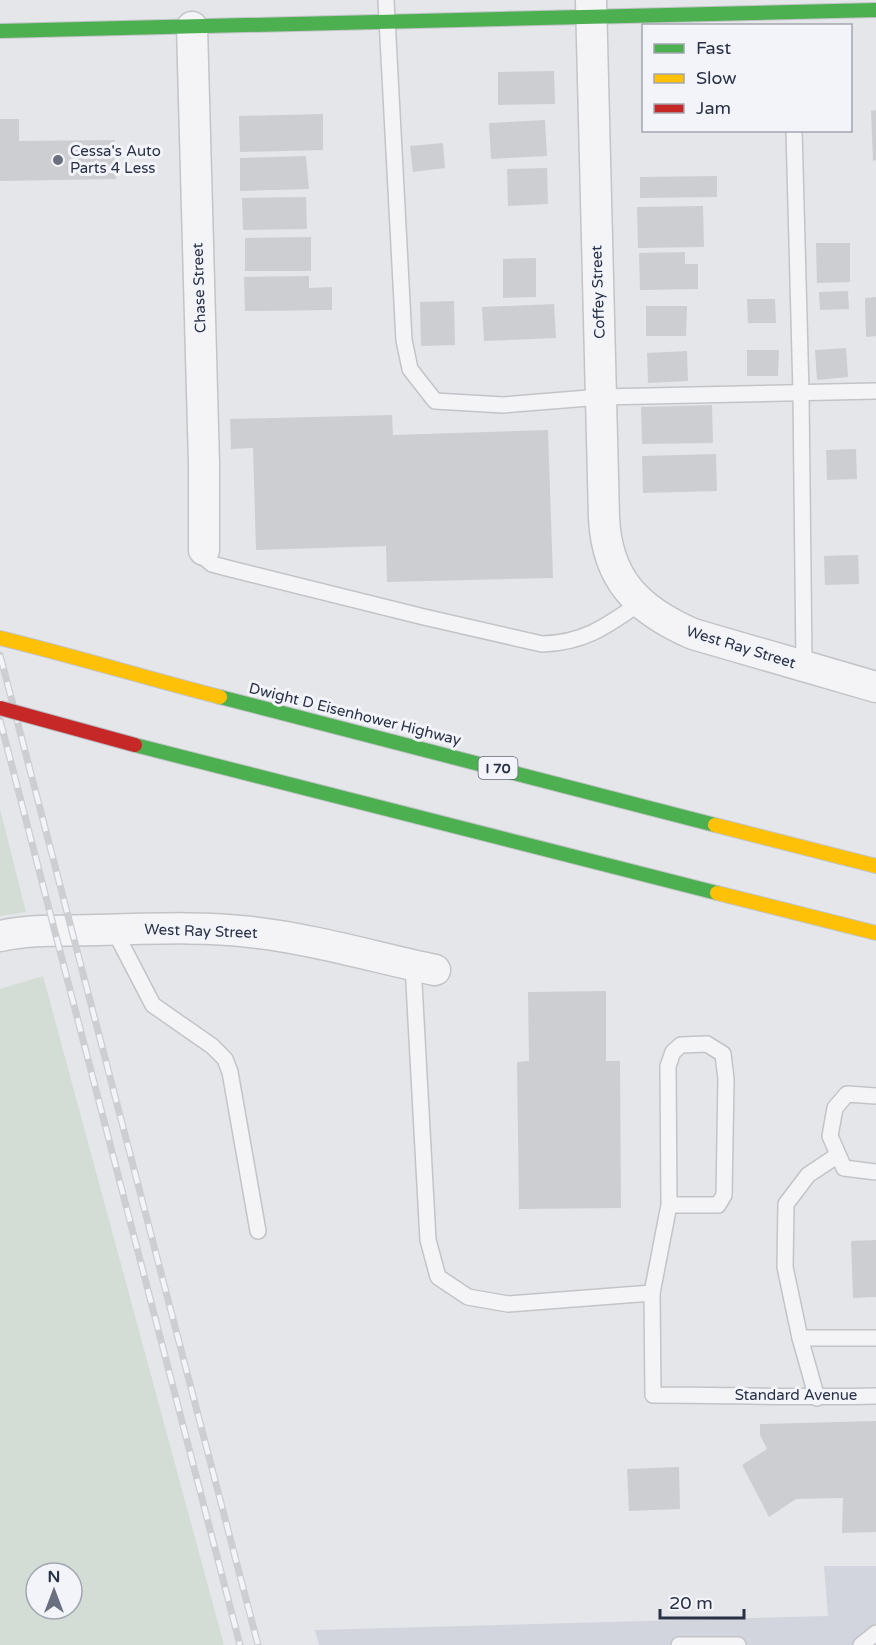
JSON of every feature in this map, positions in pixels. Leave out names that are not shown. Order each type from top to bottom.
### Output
[{"type":"main road","points":[[0,31],[386,22],[591,8],[791,13],[876,10]]},
{"type":"main road","points":[[0,631],[80,658]]},
{"type":"main road","name":"Dwight D Eisenhower Highway","points":[[0,638],[876,866]]},
{"type":"main road","points":[[0,708],[135,745],[876,933]]},
{"type":"street","name":"Coffey Street","points":[[591,8],[605,539],[622,580]]},
{"type":"street","name":"Chase Street","points":[[192,27],[204,464],[204,550]]},
{"type":"street","name":"West Ray Street","points":[[622,580],[640,603],[673,625],[693,634],[876,687]]},
{"type":"street","name":"West Ray Street","points":[[0,936],[13,933],[223,929],[296,939],[424,968]]},
{"type":"lane","points":[[386,0],[404,340],[410,369],[435,401],[503,405],[601,397],[876,391]]},
{"type":"lane","points":[[794,132],[801,393],[804,666]]},
{"type":"lane","points":[[204,550],[206,559],[212,564],[542,644],[560,644],[582,638],[604,628],[640,603]]},
{"type":"lane","points":[[114,930],[153,1005],[212,1046],[225,1059],[230,1072],[258,1231]]},
{"type":"lane","points":[[424,968],[429,1240],[438,1277],[468,1297],[508,1304],[652,1293],[669,1205],[668,1066],[673,1052],[681,1045],[707,1044],[723,1054],[726,1079],[724,1196],[718,1205],[669,1205]]},
{"type":"lane","points":[[876,1096],[847,1094],[835,1108],[830,1136],[844,1168],[876,1172]]},
{"type":"lane","points":[[817,1398],[800,1338],[785,1267],[786,1204],[808,1175],[838,1155]]},
{"type":"lane","name":"Standard Avenue","points":[[652,1293],[653,1395],[817,1398],[876,1396]]},
{"type":"lane","points":[[800,1338],[876,1338]]},
{"type":"lane","points":[[861,1645],[876,1633]]},
{"type":"lane","points":[[679,1645],[738,1645]]},
{"type":"shaded area","points":[[0,809],[26,912],[0,916]]},
{"type":"shaded area","points":[[43,976],[224,1645],[0,1645],[0,989]]},
{"type":"shaded area","points":[[824,1566],[876,1566],[876,1645],[319,1645],[315,1630],[828,1616]]},
{"type":"building","points":[[554,71],[555,104],[498,105],[498,72]]},
{"type":"building","points":[[876,110],[876,160],[873,161],[871,111]]},
{"type":"building","points":[[323,114],[323,150],[240,152],[239,116]]},
{"type":"building","name":"Cessa's Auto Parts 4 Less","points":[[0,119],[19,119],[19,141],[115,140],[116,179],[0,181]]},
{"type":"building","points":[[545,120],[547,156],[491,159],[489,123]]},
{"type":"building","points":[[443,143],[445,168],[413,172],[410,146]]},
{"type":"building","points":[[306,156],[309,189],[240,191],[240,158]]},
{"type":"building","points":[[547,168],[548,204],[508,206],[507,169]]},
{"type":"building","points":[[717,176],[717,197],[640,198],[640,177]]},
{"type":"building","points":[[306,197],[307,229],[243,230],[242,198]]},
{"type":"building","points":[[703,206],[704,247],[638,248],[637,207]]},
{"type":"building","points":[[311,237],[311,271],[245,271],[245,238]]},
{"type":"building","points":[[816,243],[850,243],[850,282],[817,283]]},
{"type":"building","points":[[685,252],[685,264],[698,264],[698,289],[640,290],[639,253]]},
{"type":"building","points":[[536,258],[536,297],[503,298],[503,259]]},
{"type":"building","points":[[309,276],[309,288],[332,287],[332,310],[245,311],[244,277]]},
{"type":"building","points":[[848,291],[849,309],[820,310],[819,292]]},
{"type":"building","points":[[876,297],[876,336],[866,337],[865,298]]},
{"type":"building","points":[[747,299],[775,299],[776,323],[748,323]]},
{"type":"building","points":[[454,301],[455,345],[421,346],[420,302]]},
{"type":"building","points":[[554,304],[556,338],[484,341],[482,307]]},
{"type":"building","points":[[646,306],[687,306],[686,336],[646,336]]},
{"type":"building","points":[[846,348],[848,377],[817,380],[815,350]]},
{"type":"building","points":[[747,350],[779,350],[778,376],[747,376]]},
{"type":"building","points":[[687,351],[688,381],[648,383],[647,353]]},
{"type":"building","points":[[712,405],[713,443],[642,444],[641,407]]},
{"type":"building","points":[[392,415],[393,435],[548,430],[553,578],[387,582],[386,546],[256,550],[253,448],[231,449],[230,419]]},
{"type":"building","points":[[856,449],[857,479],[827,480],[826,450]]},
{"type":"building","points":[[716,454],[717,491],[643,493],[642,456]]},
{"type":"building","points":[[858,555],[859,584],[825,585],[824,556]]},
{"type":"building","points":[[606,991],[606,1061],[620,1061],[621,1208],[519,1209],[517,1062],[529,1061],[528,992]]},
{"type":"building","points":[[876,1240],[876,1297],[853,1298],[851,1241]]},
{"type":"building","points":[[876,1421],[876,1532],[842,1533],[843,1498],[796,1499],[769,1517],[742,1465],[767,1449],[760,1435],[760,1424]]},
{"type":"building","points":[[679,1467],[680,1509],[629,1511],[627,1469]]},
{"type":"railway","points":[[0,655],[258,1645]]},
{"type":"railway","points":[[0,720],[240,1645]]},
{"type":"traffic: fast","points":[[0,31],[876,10]]},
{"type":"traffic: fast","points":[[220,697],[715,825]]},
{"type":"traffic: fast","points":[[135,745],[717,893]]},
{"type":"traffic: slow","points":[[0,638],[220,697]]},
{"type":"traffic: slow","points":[[715,825],[876,866]]},
{"type":"traffic: slow","points":[[717,893],[876,933]]},
{"type":"traffic: jam","points":[[0,708],[135,745]]},
{"type":"place","name":"Cessa's Auto Parts 4 Less","points":[[58,160]]}]
